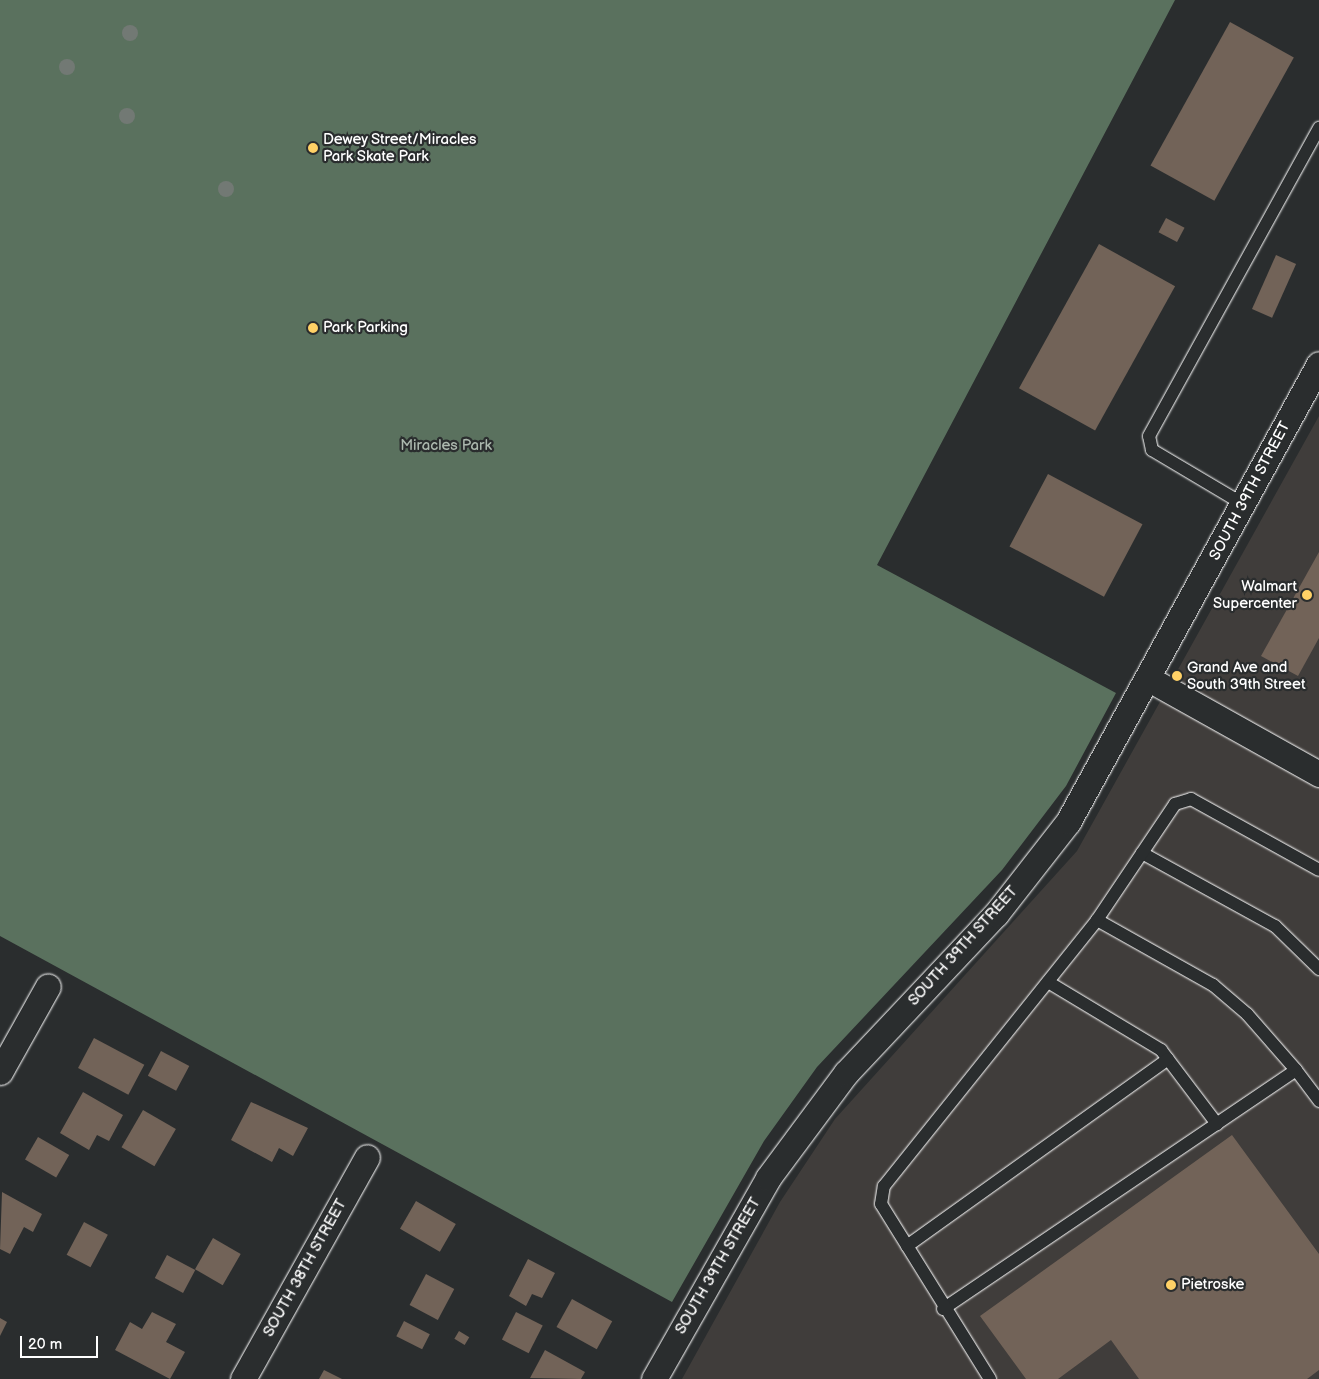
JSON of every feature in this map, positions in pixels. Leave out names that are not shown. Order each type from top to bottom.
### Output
[{"type":"street","name":"SOUTH 39TH STREET","points":[[654,1379],[768,1178],[846,1073],[996,914],[1068,822],[1149,679],[1319,364]]},
{"type":"street","points":[[1149,679],[1319,774]]},
{"type":"street","points":[[0,1072],[48,986]]},
{"type":"street","name":"SOUTH 38TH STREET","points":[[243,1379],[367,1157]]},
{"type":"lane","points":[[1244,504],[1152,450],[1149,436],[1319,128]]},
{"type":"lane","points":[[990,1379],[943,1309],[881,1204],[884,1186],[1097,920],[1175,804],[1191,799],[1319,870]]},
{"type":"lane","points":[[1142,853],[1275,926],[1319,969]]},
{"type":"lane","points":[[1097,920],[1213,985],[1247,1014],[1296,1070],[1319,1101]]},
{"type":"lane","points":[[1048,982],[1161,1050],[1217,1124]]},
{"type":"lane","points":[[907,1246],[1168,1059]]},
{"type":"lane","points":[[943,1309],[1296,1070]]},
{"type":"shaded area","points":[[1319,416],[1319,1379],[682,1379],[780,1202],[835,1119],[1077,851]]},
{"type":"green space","name":"Miracles Park","points":[[0,0],[1175,0],[877,565],[1116,693],[1066,786],[1002,870],[817,1067],[764,1141],[672,1302],[0,936]]},
{"type":"building","points":[[1230,22],[1294,57],[1214,201],[1150,165]]},
{"type":"building","points":[[1166,218],[1185,228],[1177,242],[1158,232]]},
{"type":"building","points":[[1099,244],[1175,286],[1095,430],[1019,388]]},
{"type":"building","points":[[1276,255],[1296,264],[1272,318],[1252,309]]},
{"type":"building","points":[[1048,474],[1142,524],[1104,597],[1010,546]]},
{"type":"building","name":"Walmart Supercenter","points":[[1319,552],[1319,638],[1298,676],[1261,656]]},
{"type":"building","points":[[94,1038],[144,1065],[128,1095],[78,1068]]},
{"type":"building","points":[[161,1051],[189,1066],[176,1091],[148,1076]]},
{"type":"building","points":[[83,1092],[123,1115],[109,1141],[97,1135],[89,1150],[60,1133]]},
{"type":"building","points":[[251,1102],[308,1128],[293,1156],[279,1148],[272,1162],[231,1140]]},
{"type":"building","points":[[143,1110],[176,1129],[154,1166],[122,1147]]},
{"type":"building","name":"Pietroske","points":[[1232,1135],[1319,1254],[1319,1370],[1307,1379],[1139,1379],[1111,1340],[1058,1379],[1026,1379],[980,1316]]},
{"type":"building","points":[[38,1137],[69,1155],[56,1178],[25,1160]]},
{"type":"building","points":[[2,1192],[42,1214],[33,1232],[24,1227],[10,1254],[0,1249]]},
{"type":"building","points":[[416,1201],[456,1224],[440,1252],[400,1229]]},
{"type":"building","points":[[84,1222],[108,1235],[90,1267],[67,1255]]},
{"type":"building","points":[[213,1238],[241,1254],[223,1285],[195,1269]]},
{"type":"building","points":[[167,1255],[195,1270],[183,1293],[155,1278]]},
{"type":"building","points":[[528,1259],[555,1273],[542,1298],[532,1294],[526,1306],[509,1296]]},
{"type":"building","points":[[426,1274],[454,1289],[438,1320],[410,1305]]},
{"type":"building","points":[[572,1299],[612,1321],[597,1349],[556,1327]]},
{"type":"building","points":[[152,1312],[176,1324],[166,1342],[185,1352],[170,1379],[115,1350],[130,1322],[142,1329]]},
{"type":"building","points":[[516,1312],[543,1326],[529,1353],[502,1340]]},
{"type":"building","points":[[0,1318],[7,1322],[0,1336]]},
{"type":"building","points":[[404,1321],[430,1334],[422,1349],[396,1336]]},
{"type":"building","points":[[459,1331],[469,1337],[465,1345],[454,1339]]},
{"type":"building","points":[[545,1350],[585,1372],[581,1379],[530,1378]]},
{"type":"building","points":[[324,1370],[342,1379],[319,1379]]},
{"type":"place","name":"Dewey Street/Miracles Park Skate Park","points":[[313,148]]},
{"type":"place","name":"Park Parking","points":[[313,328]]},
{"type":"place","name":"Walmart Supercenter","points":[[1307,595]]},
{"type":"place","name":"Grand Ave and South 39th Street","points":[[1177,676]]},
{"type":"place","name":"Pietroske","points":[[1171,1285]]}]
